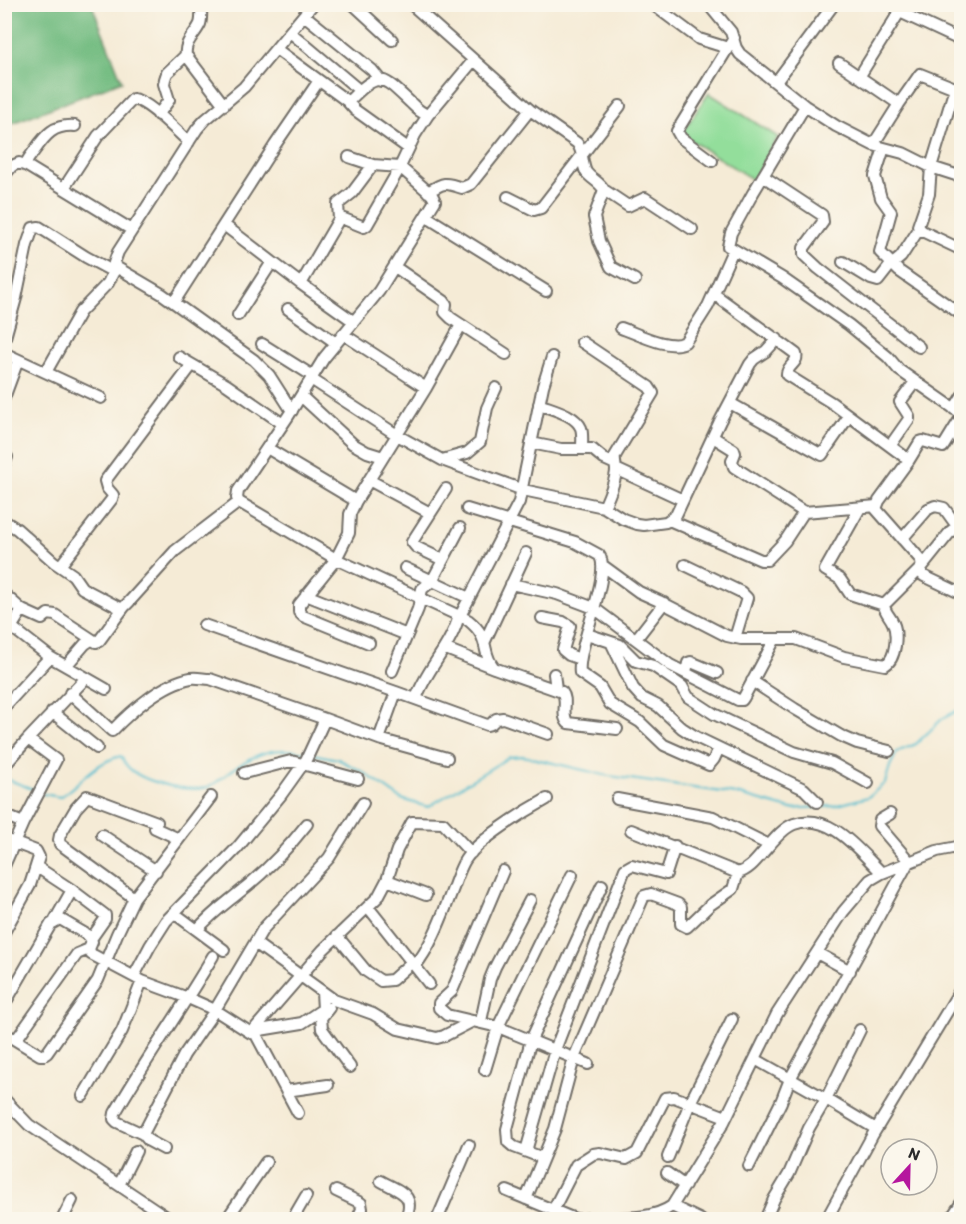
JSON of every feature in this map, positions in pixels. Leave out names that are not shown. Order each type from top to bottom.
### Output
[{"type":"street","points":[[201,4],[200,24],[187,44],[186,55],[224,105]]},
{"type":"street","points":[[46,372],[80,312],[108,284],[115,269],[114,259],[189,142],[205,120],[244,87],[313,4]]},
{"type":"street","points":[[353,4],[393,40]]},
{"type":"street","points":[[411,4],[530,110],[577,143],[586,171],[602,185],[604,190],[628,206],[645,198],[692,229]]},
{"type":"street","points":[[652,4],[699,39],[728,48]]},
{"type":"street","points":[[708,4],[734,38],[740,54],[805,106],[836,126],[878,146],[912,156],[931,167],[962,177]]},
{"type":"street","points":[[776,82],[834,4]]},
{"type":"street","points":[[859,77],[897,8],[962,41]]},
{"type":"street","points":[[304,15],[367,65],[381,81],[392,86],[421,112],[428,115]]},
{"type":"street","points":[[290,32],[358,90]]},
{"type":"street","points":[[712,161],[681,138],[677,131],[734,38]]},
{"type":"street","points":[[276,49],[408,148]]},
{"type":"street","points":[[158,115],[169,100],[164,84],[167,73],[186,55]]},
{"type":"street","points":[[339,219],[364,227],[367,225],[428,115],[473,61]]},
{"type":"street","points":[[839,63],[898,104]]},
{"type":"street","points":[[843,262],[878,281],[892,264],[901,258],[919,229],[919,220],[929,194],[931,167],[958,88],[920,74],[898,104],[878,146],[875,176],[881,198],[891,212],[880,252],[892,264],[899,271],[962,315]]},
{"type":"street","points":[[346,101],[350,100],[368,82],[381,81]]},
{"type":"street","points":[[174,302],[318,82]]},
{"type":"street","points":[[64,188],[98,136],[130,100],[140,100],[189,142]]},
{"type":"street","points":[[507,197],[534,210],[541,208],[620,106]]},
{"type":"street","points":[[805,106],[731,233],[728,246],[782,278],[849,325],[873,344],[899,370],[959,413]]},
{"type":"street","points":[[429,192],[441,184],[451,184],[462,188],[471,184],[530,110]]},
{"type":"street","points":[[27,166],[29,158],[51,131],[63,125],[75,126]]},
{"type":"street","points":[[349,156],[373,165],[400,168],[429,192],[435,201],[379,291],[353,321],[312,377],[238,491],[237,498],[239,502],[336,559],[460,616],[477,627],[485,641],[488,658],[494,668]]},
{"type":"street","points":[[4,176],[12,166],[19,163],[27,166],[132,230]]},
{"type":"street","points":[[301,284],[339,219],[338,204],[352,193],[373,165]]},
{"type":"street","points":[[763,176],[822,215],[823,222],[804,248],[804,255],[919,347]]},
{"type":"street","points":[[604,190],[594,217],[599,241],[611,267],[635,280]]},
{"type":"street","points":[[427,217],[546,291]]},
{"type":"street","points":[[224,225],[353,321]]},
{"type":"street","points":[[4,341],[27,244],[35,226],[174,302],[264,369],[292,411]]},
{"type":"street","points":[[919,229],[962,249]]},
{"type":"street","points":[[621,328],[668,345],[681,345],[692,333],[714,294],[733,250]]},
{"type":"street","points":[[238,315],[272,262]]},
{"type":"street","points":[[395,267],[444,301],[447,304],[445,312],[447,315],[506,354]]},
{"type":"street","points":[[714,294],[777,339],[797,357],[788,369],[787,375],[849,416],[909,460]]},
{"type":"street","points":[[288,309],[426,388]]},
{"type":"street","points":[[369,643],[303,616],[299,612],[299,605],[336,559],[349,533],[350,513],[356,501],[426,388],[461,325]]},
{"type":"street","points":[[262,344],[397,435],[442,460],[523,490],[604,507],[623,519],[644,525],[669,520],[676,514],[754,359],[766,351],[777,339]]},
{"type":"street","points":[[582,342],[649,387],[653,393],[615,456],[614,482],[604,507]]},
{"type":"street","points":[[4,352],[100,398]]},
{"type":"street","points":[[179,357],[227,385],[283,424]]},
{"type":"street","points":[[416,699],[419,690],[446,649],[456,626],[457,616],[460,616],[519,502],[538,404],[552,357]]},
{"type":"street","points":[[4,398],[18,360]]},
{"type":"street","points":[[60,566],[112,500],[113,495],[105,481],[192,365]]},
{"type":"street","points":[[890,446],[909,419],[900,402],[915,382]]},
{"type":"street","points":[[442,460],[467,453],[480,442],[487,408],[496,388]]},
{"type":"street","points":[[301,396],[353,444],[383,457]]},
{"type":"street","points":[[962,396],[959,413],[946,445],[940,448],[923,441],[920,442],[877,506],[878,514],[921,560],[924,576],[962,594]]},
{"type":"street","points":[[730,403],[819,454],[825,453],[849,416]]},
{"type":"street","points":[[538,404],[578,423],[582,433],[582,448]]},
{"type":"street","points":[[713,437],[734,450],[732,461],[734,467],[804,512],[877,506]]},
{"type":"street","points":[[531,443],[561,449],[592,448],[616,467],[683,500]]},
{"type":"street","points":[[267,448],[356,501]]},
{"type":"street","points":[[369,480],[430,513]]},
{"type":"street","points":[[443,560],[412,545],[414,537],[446,489]]},
{"type":"street","points":[[4,594],[22,610],[42,619],[48,614],[55,615],[92,640],[99,641],[124,607],[175,551],[239,502]]},
{"type":"street","points":[[884,605],[922,567],[959,524],[944,508],[935,506],[928,510],[902,539]]},
{"type":"street","points":[[860,507],[825,570],[840,579],[850,594],[884,605]]},
{"type":"street","points":[[467,509],[575,542],[602,558],[594,608],[580,659],[580,672],[600,687],[610,704],[640,722],[664,745],[709,765],[719,748]]},
{"type":"street","points":[[669,520],[761,560],[767,560],[785,541],[804,512]]},
{"type":"street","points":[[4,521],[17,528],[73,575],[86,591],[114,606],[124,607]]},
{"type":"street","points":[[392,671],[418,609],[422,589],[432,581],[460,528]]},
{"type":"street","points":[[485,641],[526,553]]},
{"type":"street","points":[[602,565],[639,592],[718,632],[735,638],[796,639],[844,657],[885,665],[891,661],[895,641],[894,627],[884,605]]},
{"type":"street","points":[[685,565],[741,592],[747,598],[735,638]]},
{"type":"street","points":[[405,568],[469,598]]},
{"type":"street","points":[[511,584],[557,594],[594,608],[670,665],[738,700],[742,700],[775,639]]},
{"type":"street","points":[[306,595],[402,633]]},
{"type":"street","points":[[636,639],[664,603]]},
{"type":"street","points":[[22,610],[8,630],[19,632],[50,657],[106,689]]},
{"type":"street","points":[[542,618],[563,622],[570,626],[563,650],[580,659]]},
{"type":"street","points":[[204,626],[488,725],[494,723],[496,719],[503,718],[548,734]]},
{"type":"street","points":[[587,634],[624,648],[639,664],[653,666],[682,686],[688,698],[706,709],[794,752],[832,763],[868,783]]},
{"type":"street","points":[[66,666],[85,644],[92,640]]},
{"type":"street","points":[[610,642],[638,694],[658,706],[689,733],[807,791],[818,802]]},
{"type":"street","points":[[446,649],[556,689],[564,695],[564,716],[568,723],[617,729]]},
{"type":"street","points":[[4,707],[50,657]]},
{"type":"street","points":[[686,672],[688,663],[691,662],[717,673]]},
{"type":"street","points":[[554,674],[556,689]]},
{"type":"street","points":[[5,765],[86,678]]},
{"type":"street","points":[[70,693],[112,731],[128,715],[163,690],[192,678],[210,679],[379,739],[447,758]]},
{"type":"street","points":[[752,681],[795,710],[841,736],[889,752]]},
{"type":"street","points":[[379,739],[396,692]]},
{"type":"street","points":[[52,712],[97,748]]},
{"type":"street","points":[[83,1096],[122,1031],[138,978],[159,931],[238,847],[281,795],[304,762],[325,719]]},
{"type":"street","points":[[4,866],[10,841],[23,823],[56,760],[28,738]]},
{"type":"street","points":[[244,774],[291,761],[304,762],[357,779]]},
{"type":"street","points":[[134,898],[60,844],[58,840],[60,835],[76,808],[87,796],[156,825],[179,839]]},
{"type":"street","points":[[4,1033],[40,1055],[48,1053],[98,980],[134,898],[211,796]]},
{"type":"street","points":[[337,936],[366,970],[381,981],[392,980],[422,957],[438,925],[461,868],[471,853],[522,813],[547,799]]},
{"type":"street","points":[[617,800],[713,818],[769,845]]},
{"type":"street","points":[[143,1134],[184,1055],[215,1010],[266,924],[329,858],[363,803]]},
{"type":"street","points":[[890,814],[880,820],[879,826],[909,861]]},
{"type":"street","points":[[4,815],[23,823]]},
{"type":"street","points":[[254,1031],[337,936],[378,897],[387,880],[397,850],[412,822],[437,821],[443,823],[471,853]]},
{"type":"street","points":[[631,830],[738,873],[749,868],[769,845],[794,824],[824,823],[836,830],[882,873]]},
{"type":"street","points":[[197,930],[214,911],[236,895],[284,852],[307,824]]},
{"type":"street","points":[[102,835],[156,871]]},
{"type":"street","points":[[4,932],[30,885],[37,867],[39,853],[10,841]]},
{"type":"street","points":[[526,1151],[555,1050],[625,869],[632,865],[666,874],[675,846]]},
{"type":"street","points":[[668,1212],[726,1117],[777,1014],[843,912],[870,880],[882,873],[938,851],[962,846]]},
{"type":"street","points":[[749,1166],[790,1079],[909,861]]},
{"type":"street","points":[[16,1040],[77,954],[90,944],[105,919],[105,915],[37,867]]},
{"type":"street","points":[[503,871],[452,991],[439,1003],[439,1008],[447,1015],[498,1027],[588,1064]]},
{"type":"street","points":[[526,1198],[555,1129],[574,1058],[644,896],[651,894],[678,904],[681,907],[681,924],[687,927],[710,905],[733,889],[738,873]]},
{"type":"street","points":[[485,1070],[498,1027],[572,875]]},
{"type":"street","points":[[387,880],[426,895]]},
{"type":"street","points":[[543,1158],[508,1142],[506,1135],[531,1040],[602,885]]},
{"type":"street","points":[[4,1005],[72,890]]},
{"type":"street","points":[[255,943],[334,1000],[373,1014],[398,1029],[426,1036],[444,1036],[477,1021],[495,967],[530,900]]},
{"type":"street","points":[[369,907],[429,984]]},
{"type":"street","points":[[174,913],[224,950]]},
{"type":"street","points":[[55,920],[64,921],[90,944],[91,954],[138,978],[215,1010],[247,1032],[302,1023],[323,1009],[322,992]]},
{"type":"street","points":[[817,953],[850,971]]},
{"type":"street","points":[[164,1149],[149,1141],[143,1134],[117,1122],[114,1119],[115,1113],[142,1066],[213,956]]},
{"type":"street","points":[[826,1220],[876,1129],[962,987]]},
{"type":"street","points":[[334,1000],[321,1018],[322,1029],[350,1067]]},
{"type":"street","points":[[668,1157],[690,1103],[732,1019]]},
{"type":"street","points":[[765,1220],[860,1030]]},
{"type":"street","points":[[254,1031],[298,1113]]},
{"type":"street","points":[[755,1059],[876,1129]]},
{"type":"street","points":[[286,1091],[328,1085]]},
{"type":"street","points":[[553,1210],[576,1164],[593,1154],[600,1153],[626,1159],[637,1154],[665,1098],[674,1097],[726,1117]]},
{"type":"street","points":[[4,1099],[29,1125],[171,1220]]},
{"type":"street","points":[[437,1220],[469,1145]]},
{"type":"street","points":[[119,1185],[136,1151]]},
{"type":"street","points":[[226,1220],[266,1162]]},
{"type":"street","points":[[667,1173],[685,1186]]},
{"type":"street","points":[[381,1181],[408,1197],[410,1203],[405,1220]]},
{"type":"street","points":[[336,1191],[361,1203],[362,1209],[357,1220]]},
{"type":"street","points":[[507,1191],[574,1219],[644,1216],[668,1212],[701,1220]]},
{"type":"street","points":[[292,1220],[306,1196]]},
{"type":"street","points":[[62,1220],[72,1200]]},
{"type":"street","points":[[950,1220],[962,1202]]},
{"type":"green space","points":[[5,4],[92,5],[122,81],[5,126]]},
{"type":"green space","points":[[709,93],[778,137],[753,180],[681,134]]},
{"type":"waterway","points":[[313,754],[338,759],[363,772],[401,799],[428,807],[509,757],[523,756],[609,776],[736,794],[790,809],[834,806],[868,797],[885,783],[897,752],[916,744],[942,719],[962,708]]},
{"type":"waterway","points":[[43,794],[60,797],[95,768],[121,756],[129,768],[144,778],[189,789],[213,785],[236,767],[263,753],[283,750],[305,752]]},
{"type":"waterway","points":[[4,778],[35,790]]}]
